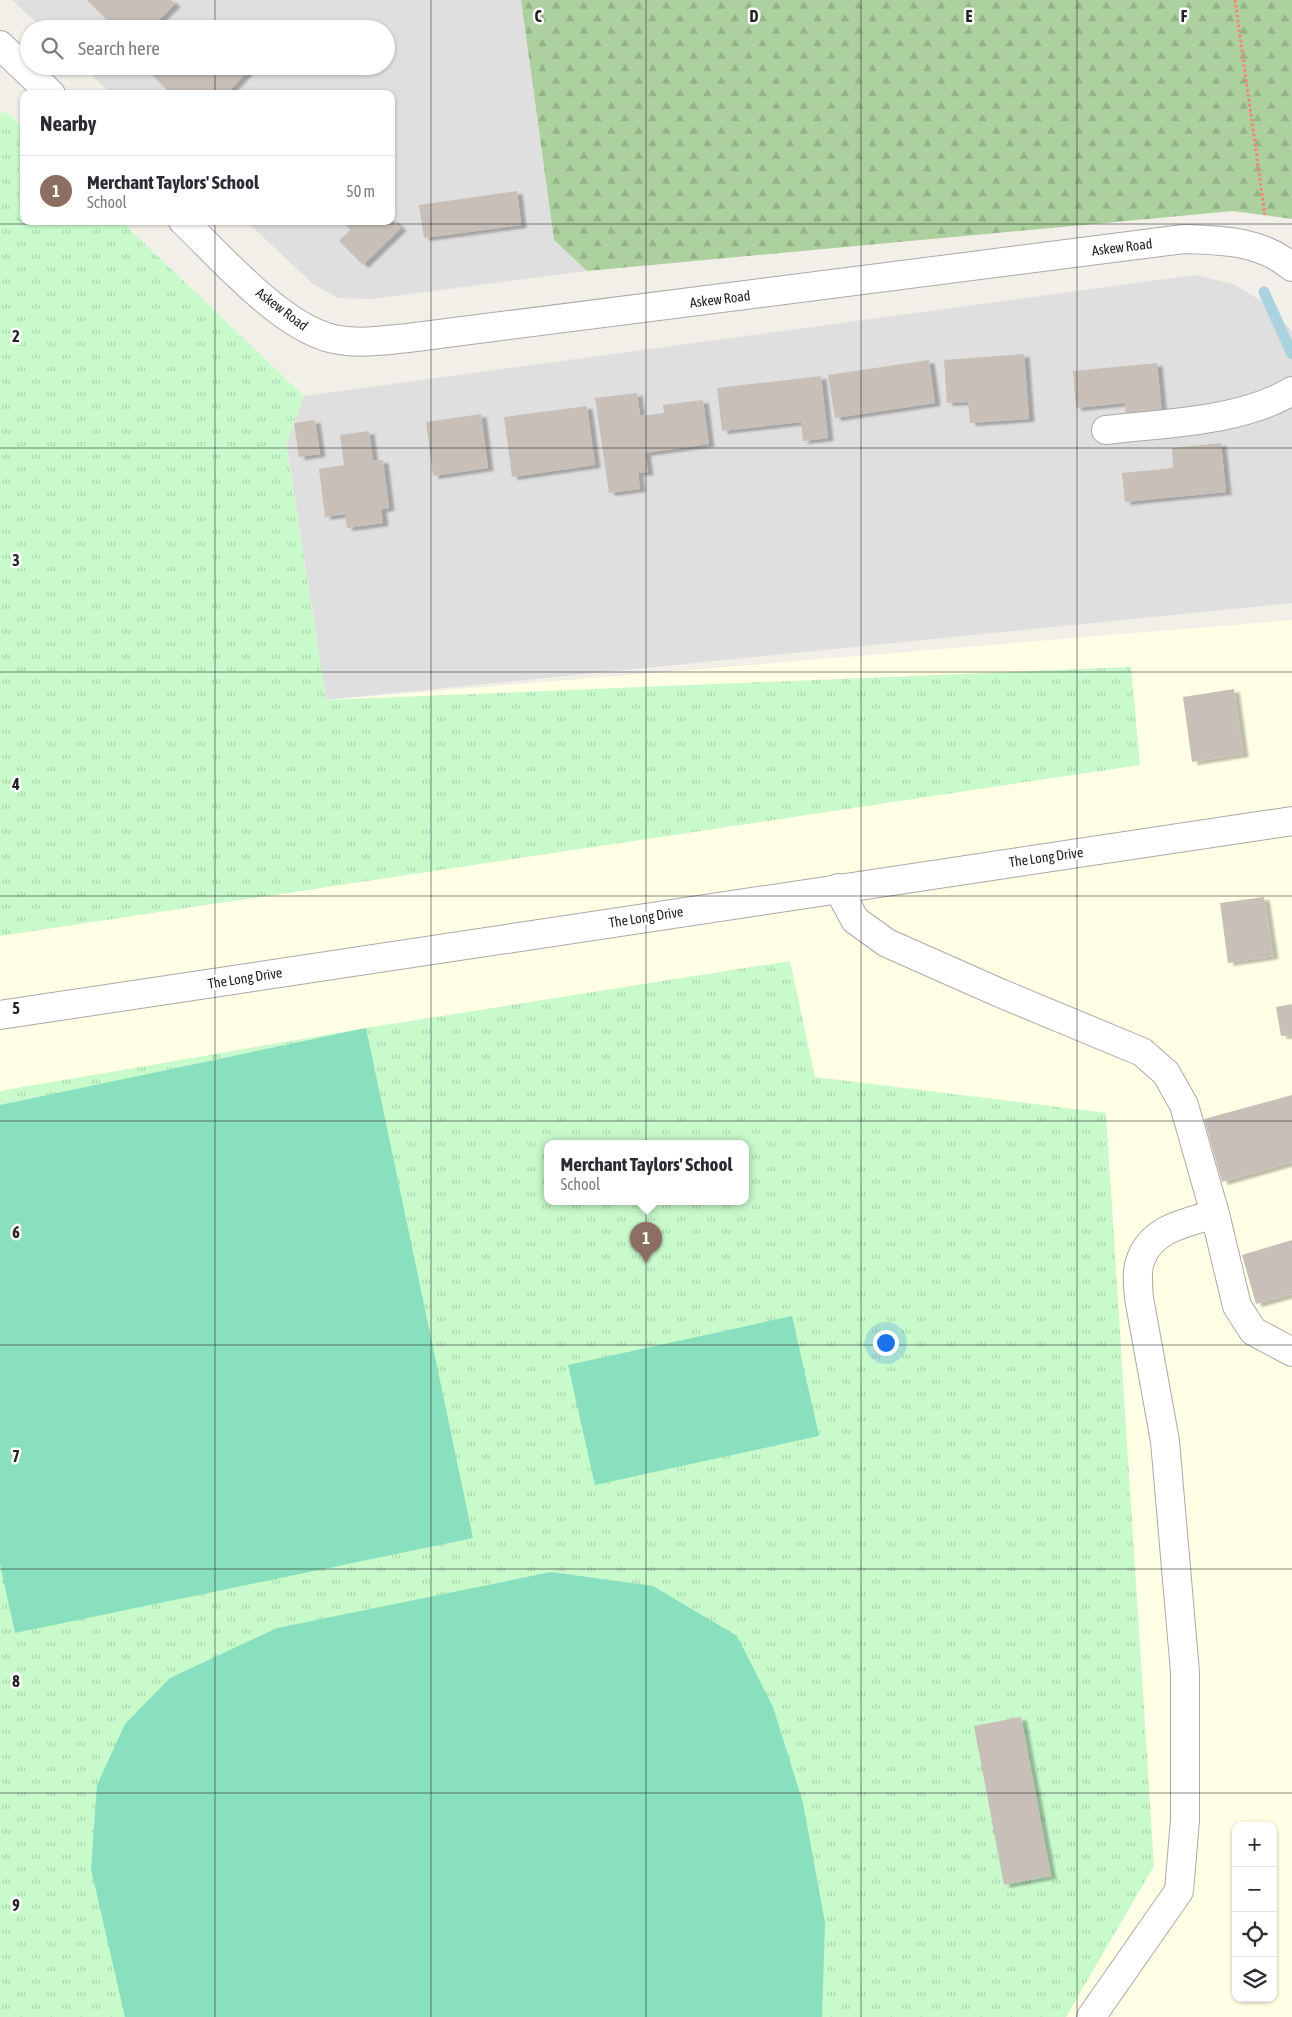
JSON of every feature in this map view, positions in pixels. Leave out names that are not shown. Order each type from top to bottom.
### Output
[{"type":"street","points":[[0,45],[20,65]]},
{"type":"street","points":[[31,75],[46,90]]},
{"type":"street","name":"Askew Road","points":[[187,225],[262,297],[296,324],[315,334],[340,341],[408,338],[1184,239],[1220,240],[1252,244],[1281,260]]},
{"type":"street","points":[[1106,430],[1231,415],[1260,407],[1292,391]]},
{"type":"street","name":"The Long Drive","points":[[0,1015],[1292,821]]},
{"type":"street","points":[[838,888],[855,920],[887,943],[1142,1052],[1166,1073],[1184,1105],[1215,1214],[1237,1306],[1253,1331],[1292,1352]]},
{"type":"street","points":[[1091,2017],[1179,1891],[1185,1820],[1185,1672],[1165,1441],[1139,1298],[1138,1276],[1140,1259],[1149,1245],[1166,1230],[1215,1214]]},
{"type":"path","points":[[1235,0],[1281,260]]},
{"type":"shaded area","points":[[12,0],[521,0],[554,240],[587,271],[372,299],[338,298],[313,284],[250,225],[395,225],[395,90],[107,90],[91,75],[395,75],[395,20],[33,20]]},
{"type":"shaded area","points":[[7,112],[20,124],[20,225],[125,225],[304,396],[286,444],[326,700],[1292,620],[1292,2017],[0,2017],[0,113]]},
{"type":"shaded area","points":[[1195,275],[1233,284],[1265,303],[1292,331],[1292,603],[326,700],[286,444],[304,396]]},
{"type":"green space","points":[[521,0],[1292,0],[1292,219],[1233,211],[587,271],[554,240]]},
{"type":"green space","points":[[7,112],[20,124],[20,225],[125,225],[304,396],[286,444],[326,700],[1131,667],[1140,765],[0,936],[0,113]]},
{"type":"green space","points":[[790,961],[815,1077],[1106,1113],[1154,1866],[1066,2017],[0,2017],[0,1091],[366,1028]]},
{"type":"green space","points":[[366,1028],[473,1538],[15,1633],[0,1564],[0,1105]]},
{"type":"green space","points":[[792,1316],[819,1436],[595,1485],[568,1365]]},
{"type":"green space","points":[[551,1572],[653,1586],[737,1636],[773,1707],[803,1803],[825,1923],[822,2017],[125,2017],[91,1869],[97,1785],[125,1724],[170,1678],[277,1628]]},
{"type":"building","points":[[87,0],[171,0],[175,4],[159,20],[107,20]]},
{"type":"building","points":[[152,75],[244,75],[230,90],[167,90]]},
{"type":"building","points":[[517,191],[521,225],[424,238],[419,205]]},
{"type":"building","points":[[395,222],[401,228],[363,265],[339,241],[350,230],[346,225],[395,225]]},
{"type":"building","points":[[1024,354],[1029,419],[970,423],[968,402],[947,403],[944,360]]},
{"type":"building","points":[[929,360],[935,403],[835,418],[828,375]]},
{"type":"building","points":[[1157,363],[1162,415],[1126,418],[1125,403],[1076,408],[1073,371]]},
{"type":"building","points":[[821,376],[828,438],[803,441],[801,422],[722,431],[717,388]]},
{"type":"building","points":[[637,393],[640,416],[664,413],[663,405],[703,400],[709,444],[645,453],[648,472],[638,473],[640,489],[609,493],[595,398]]},
{"type":"building","points":[[587,406],[595,465],[512,477],[504,417]]},
{"type":"building","points":[[481,414],[488,468],[433,476],[426,422]]},
{"type":"building","points":[[315,420],[320,454],[299,457],[294,423]]},
{"type":"building","points":[[369,431],[373,461],[383,460],[389,508],[381,509],[383,523],[347,528],[345,514],[325,517],[319,469],[344,465],[340,435]]},
{"type":"building","points":[[1221,443],[1226,492],[1125,502],[1122,473],[1173,468],[1172,448]]},
{"type":"building","points":[[1234,689],[1243,754],[1192,762],[1183,697]]},
{"type":"building","points":[[1264,897],[1273,956],[1228,963],[1220,903]]},
{"type":"building","points":[[1292,1004],[1292,1035],[1281,1036],[1276,1007]]},
{"type":"building","points":[[1292,1095],[1292,1162],[1222,1182],[1204,1119]]},
{"type":"building","points":[[1292,1240],[1292,1294],[1256,1304],[1242,1255]]},
{"type":"building","points":[[1021,1717],[1051,1876],[1004,1885],[974,1726]]},
{"type":"waterway","points":[[1264,292],[1292,354]]},
{"type":"place","name":"Merchant Taylors' School","points":[[646,1263]]}]
